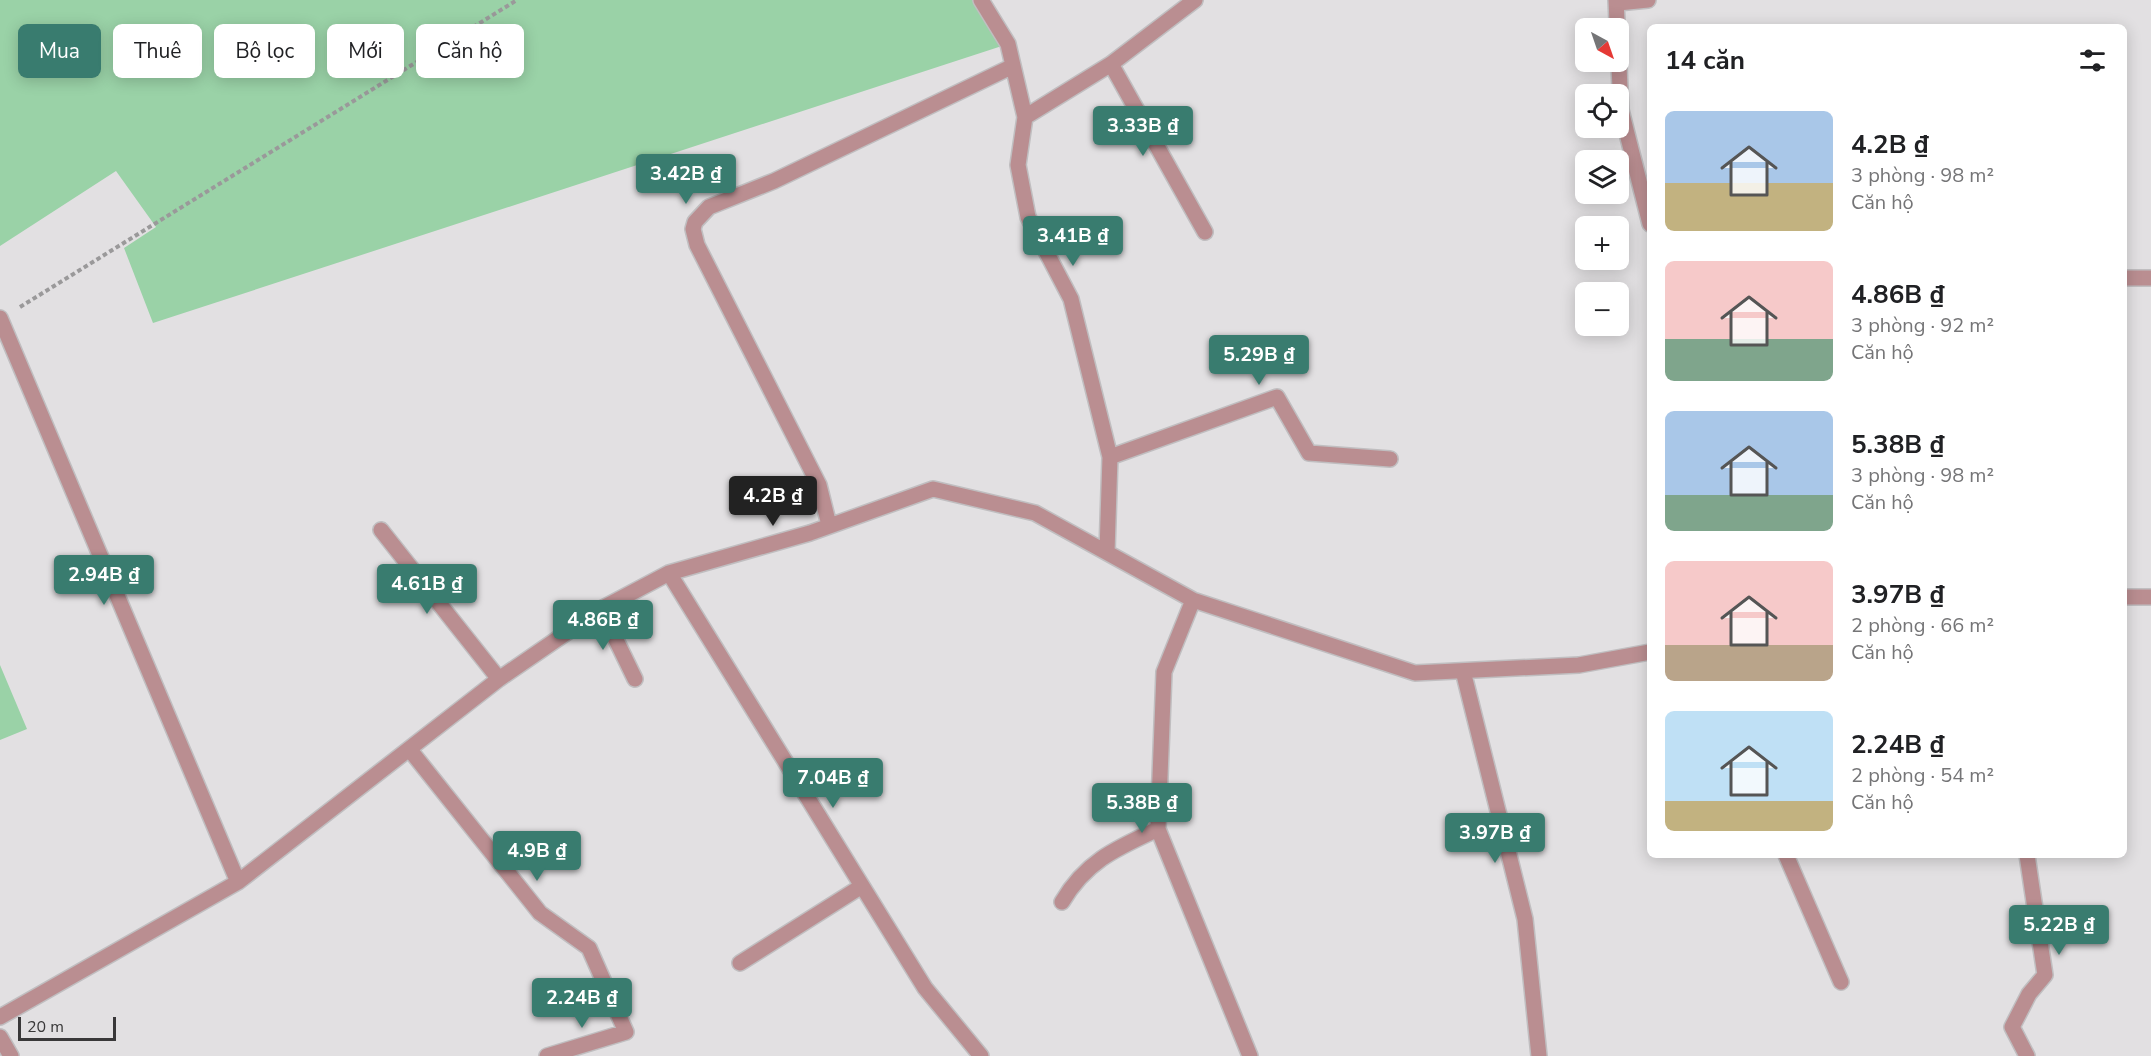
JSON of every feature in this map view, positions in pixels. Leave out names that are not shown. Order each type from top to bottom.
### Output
[{"type":"street","points":[[981,0],[1008,44],[1025,117],[1018,165],[1028,217],[1071,299],[1110,457],[1107,552]]},
{"type":"street","points":[[1025,117],[1111,64],[1195,0]]},
{"type":"street","points":[[1645,190],[1621,110],[1617,2],[1648,0]]},
{"type":"street","points":[[1111,64],[1205,232]]},
{"type":"street","points":[[829,525],[819,485],[697,245],[693,229],[695,222],[709,207],[774,181],[1013,66]]},
{"type":"street","points":[[2127,278],[2151,278]]},
{"type":"street","points":[[0,319],[238,882]]},
{"type":"street","points":[[1110,457],[1277,397],[1309,453],[1390,459]]},
{"type":"street","points":[[0,1017],[238,882],[499,679],[601,609],[669,573],[810,533],[933,489],[1035,513],[1193,600],[1415,673],[1579,665],[1647,653]]},
{"type":"street","points":[[381,530],[499,679]]},
{"type":"street","points":[[669,573],[925,987],[981,1056]]},
{"type":"street","points":[[2127,597],[2151,597]]},
{"type":"street","points":[[1193,600],[1164,672],[1158,829],[1250,1056]]},
{"type":"street","points":[[601,609],[635,679]]},
{"type":"street","points":[[1463,671],[1525,919],[1539,1056]]},
{"type":"street","points":[[410,750],[540,913],[589,948],[626,1032],[579,1052],[547,1056]]},
{"type":"street","points":[[1062,902],[1074,881],[1090,865],[1120,847],[1158,829]]},
{"type":"street","points":[[1787,858],[1841,982]]},
{"type":"street","points":[[2027,858],[2045,975],[2029,994],[2012,1027],[2027,1056]]},
{"type":"street","points":[[740,963],[862,886]]},
{"type":"street","points":[[0,1037],[11,1056]]},
{"type":"path","points":[[0,319],[517,0]]},
{"type":"green space","points":[[0,0],[976,0],[1008,44],[153,323],[124,248],[156,227],[116,171],[0,246]]},
{"type":"green space","points":[[0,665],[27,729],[0,740]]}]
